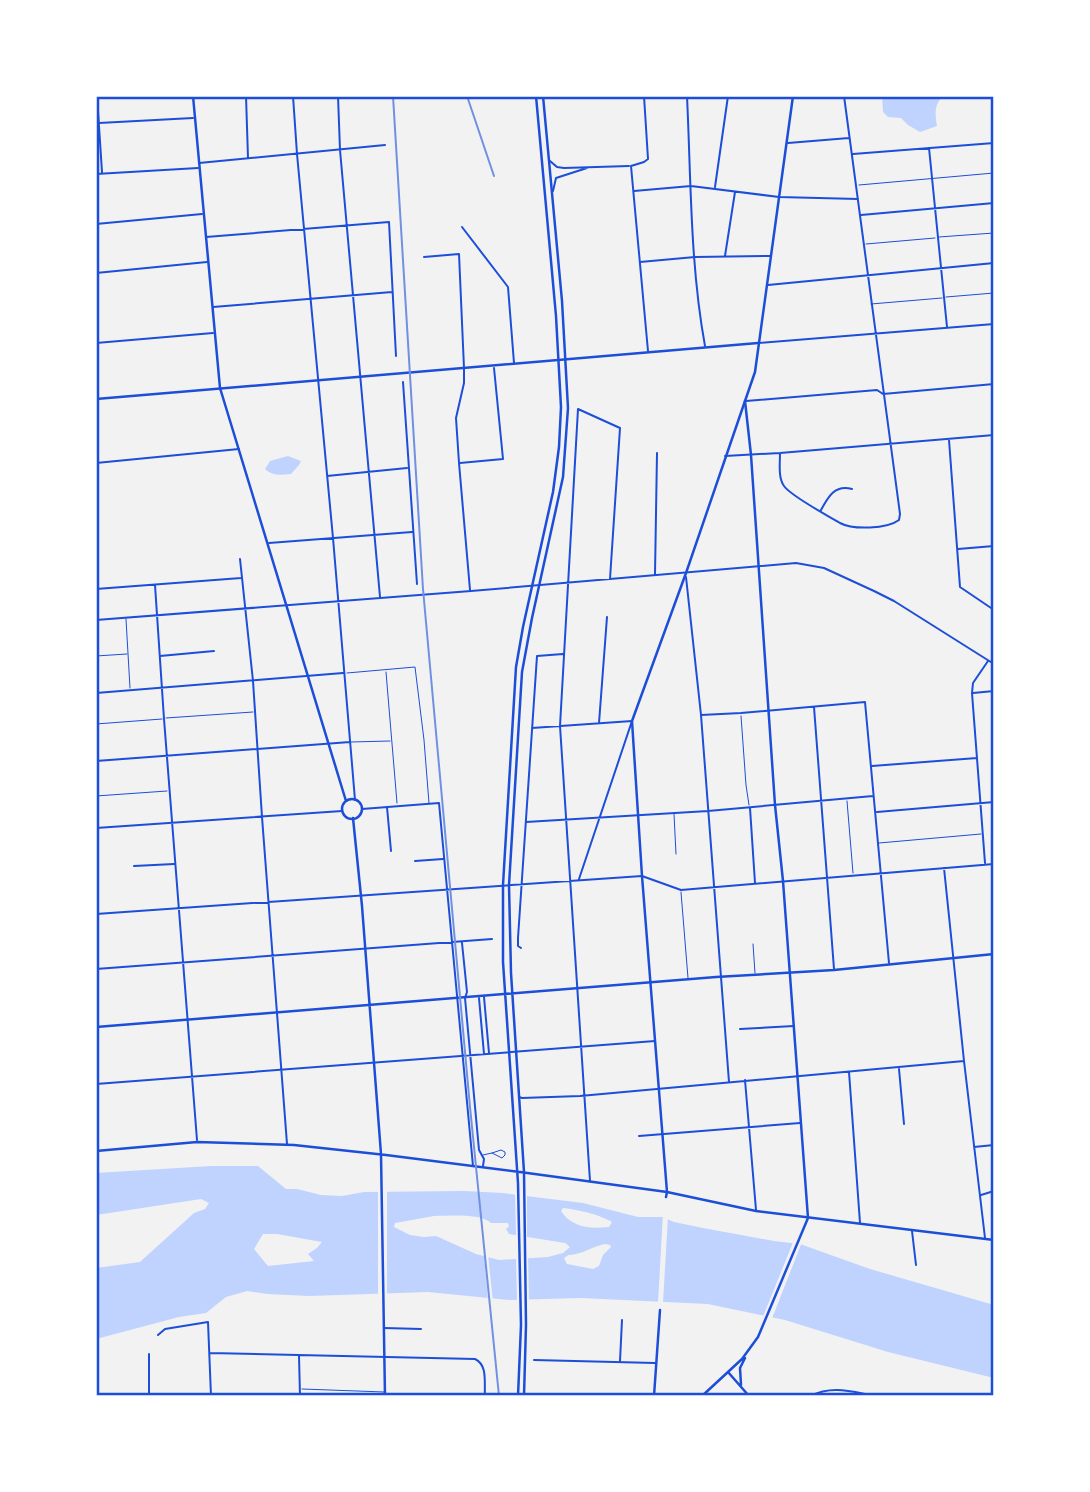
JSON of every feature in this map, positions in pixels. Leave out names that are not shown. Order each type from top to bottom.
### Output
[{"type":"main road","points":[[193,96],[220,388],[346,801]]},
{"type":"main road","points":[[524,1396],[524,1172],[516,1051],[503,950],[503,886],[515,677],[553,492],[561,407],[536,96]]},
{"type":"main road","points":[[518,1396],[521,1325],[518,1171],[509,1052],[509,885],[522,672],[527,638],[563,477],[568,408],[543,96]]},
{"type":"main road","points":[[666,1197],[632,721],[755,372],[793,96]]},
{"type":"main road","points":[[96,399],[758,343]]},
{"type":"main road","points":[[741,1385],[740,1368],[766,1321],[807,1218],[745,401]]},
{"type":"main road","points":[[355,800],[362,809],[359,815],[353,818],[346,816],[342,811],[343,804],[355,800]]},
{"type":"main road","points":[[353,818],[382,1170],[385,1394]]},
{"type":"main road","points":[[96,1027],[834,970],[994,954]]},
{"type":"main road","points":[[96,1152],[197,1142],[288,1145],[381,1154],[667,1192],[756,1211],[994,1240]]},
{"type":"main road","points":[[654,1396],[660,1310]]},
{"type":"main road","points":[[702,1396],[746,1355]]},
{"type":"main road","points":[[728,1372],[750,1396]]},
{"type":"street","points":[[97,96],[102,174]]},
{"type":"street","points":[[246,96],[248,159]]},
{"type":"street","points":[[293,96],[355,800]]},
{"type":"street","points":[[338,96],[346,225],[380,597]]},
{"type":"street","points":[[548,157],[557,167],[631,166],[648,159],[644,96]]},
{"type":"street","points":[[687,96],[695,257],[705,348]]},
{"type":"street","points":[[715,188],[728,96]]},
{"type":"street","points":[[780,453],[782,482],[785,487],[820,511],[850,527],[893,525],[899,520],[844,96]]},
{"type":"street","points":[[99,123],[194,118]]},
{"type":"street","points":[[787,143],[850,138]]},
{"type":"street","points":[[852,154],[994,143]]},
{"type":"street","points":[[198,163],[385,145]]},
{"type":"street","points":[[929,148],[947,328]]},
{"type":"street","points":[[631,166],[648,352]]},
{"type":"street","points":[[552,198],[556,178],[589,167]]},
{"type":"street","points":[[96,174],[199,168]]},
{"type":"street","points":[[633,191],[691,186],[779,197],[858,199]]},
{"type":"street","points":[[725,257],[735,190]]},
{"type":"street","points":[[860,215],[994,202]]},
{"type":"street","points":[[96,223],[203,214]]},
{"type":"street","points":[[205,237],[389,222],[396,356]]},
{"type":"street","points":[[462,227],[508,287],[514,363]]},
{"type":"street","points":[[424,257],[459,254],[464,383],[456,418],[471,591]]},
{"type":"street","points":[[639,262],[695,257],[771,256]]},
{"type":"street","points":[[96,273],[208,262]]},
{"type":"street","points":[[767,285],[994,263]]},
{"type":"street","points":[[212,307],[393,292]]},
{"type":"street","points":[[758,343],[994,324]]},
{"type":"street","points":[[96,343],[214,333]]},
{"type":"street","points":[[459,463],[503,458],[493,365]]},
{"type":"street","points":[[403,382],[417,584]]},
{"type":"street","points":[[745,401],[877,390],[883,394],[994,384]]},
{"type":"street","points":[[590,1181],[560,726],[578,409],[620,428],[610,579]]},
{"type":"street","points":[[725,456],[994,435]]},
{"type":"street","points":[[949,439],[960,587],[994,610]]},
{"type":"street","points":[[96,463],[240,449]]},
{"type":"street","points":[[655,575],[657,453]]},
{"type":"street","points":[[327,476],[408,468]]},
{"type":"street","points":[[820,511],[835,489],[852,489]]},
{"type":"street","points":[[269,543],[413,532]]},
{"type":"street","points":[[957,549],[994,546]]},
{"type":"street","points":[[240,559],[253,681],[288,1145]]},
{"type":"street","points":[[96,620],[796,563],[824,568],[894,601],[994,664]]},
{"type":"street","points":[[686,573],[701,715],[729,1082]]},
{"type":"street","points":[[96,589],[241,578]]},
{"type":"street","points":[[155,585],[197,1142]]},
{"type":"street","points":[[599,723],[607,617]]},
{"type":"street","points":[[160,656],[214,651]]},
{"type":"street","points":[[521,948],[518,946],[518,938],[537,656],[564,654]]},
{"type":"street","points":[[986,864],[972,693],[973,684],[988,660]]},
{"type":"street","points":[[96,694],[344,673]]},
{"type":"street","points":[[972,693],[994,691]]},
{"type":"street","points":[[701,715],[865,702],[890,965]]},
{"type":"street","points":[[814,707],[834,970]]},
{"type":"street","points":[[532,728],[632,721],[579,880]]},
{"type":"street","points":[[96,761],[351,742]]},
{"type":"street","points":[[871,766],[977,758]]},
{"type":"street","points":[[526,822],[750,808],[874,796]]},
{"type":"street","points":[[876,812],[994,802]]},
{"type":"street","points":[[362,809],[439,803],[457,998],[475,1100],[483,1167]]},
{"type":"street","points":[[387,807],[391,850]]},
{"type":"street","points":[[750,808],[755,884]]},
{"type":"street","points":[[96,828],[342,811]]},
{"type":"street","points":[[415,861],[444,859]]},
{"type":"street","points":[[134,866],[175,864]]},
{"type":"street","points":[[96,914],[642,876],[681,890],[994,864]]},
{"type":"street","points":[[944,869],[985,1239]]},
{"type":"street","points":[[96,970],[492,939]]},
{"type":"street","points":[[462,941],[467,992],[468,1100],[474,1167]]},
{"type":"street","points":[[484,996],[489,1053]]},
{"type":"street","points":[[479,997],[484,1054]]},
{"type":"street","points":[[740,1029],[794,1026]]},
{"type":"street","points":[[96,1084],[656,1041]]},
{"type":"street","points":[[519,1097],[583,1095],[964,1061]]},
{"type":"street","points":[[899,1068],[904,1124]]},
{"type":"street","points":[[849,1072],[860,1224]]},
{"type":"street","points":[[745,1080],[756,1211]]},
{"type":"street","points":[[468,1100],[475,1100]]},
{"type":"street","points":[[639,1136],[801,1123]]},
{"type":"street","points":[[973,1147],[994,1145]]},
{"type":"street","points":[[980,1195],[994,1191]]},
{"type":"street","points":[[912,1230],[916,1265]]},
{"type":"street","points":[[620,1363],[622,1320]]},
{"type":"street","points":[[158,1335],[164,1329],[208,1322],[211,1396]]},
{"type":"street","points":[[383,1328],[421,1329]]},
{"type":"street","points":[[210,1353],[475,1359],[483,1367],[485,1396]]},
{"type":"street","points":[[149,1354],[149,1396]]},
{"type":"street","points":[[299,1355],[300,1396]]},
{"type":"street","points":[[534,1360],[656,1363]]},
{"type":"street","points":[[810,1396],[822,1390],[833,1389],[876,1396]]},
{"type":"street","points":[[822,1390],[825,1396]]},
{"type":"lane","points":[[857,185],[994,173]]},
{"type":"lane","points":[[864,244],[994,233]]},
{"type":"lane","points":[[871,304],[994,293]]},
{"type":"lane","points":[[126,617],[131,691]]},
{"type":"lane","points":[[96,656],[129,653]]},
{"type":"lane","points":[[344,673],[415,667],[429,803]]},
{"type":"lane","points":[[386,670],[398,806]]},
{"type":"lane","points":[[96,724],[255,712]]},
{"type":"lane","points":[[741,713],[750,808]]},
{"type":"lane","points":[[351,742],[392,741]]},
{"type":"lane","points":[[96,796],[169,790]]},
{"type":"lane","points":[[846,798],[853,875]]},
{"type":"lane","points":[[674,813],[676,854]]},
{"type":"lane","points":[[879,843],[983,834]]},
{"type":"lane","points":[[681,890],[688,980]]},
{"type":"lane","points":[[752,944],[755,975]]},
{"type":"lane","points":[[481,1155],[492,1153]]},
{"type":"lane","points":[[299,1389],[385,1394]]},
{"type":"water","points":[[882,96],[943,96],[936,110],[937,126],[920,132],[901,118],[888,117],[883,112]]},
{"type":"water","points":[[288,456],[301,461],[291,474],[274,474],[265,469],[270,461]]},
{"type":"water","points":[[258,1166],[286,1189],[321,1195],[342,1196],[364,1192],[503,1193],[583,1203],[638,1217],[662,1217],[703,1228],[800,1244],[870,1269],[994,1305],[994,1378],[888,1352],[785,1320],[708,1304],[581,1298],[509,1300],[428,1292],[309,1296],[247,1291],[226,1297],[206,1313],[179,1317],[96,1339],[96,1268],[140,1262],[194,1213],[205,1209],[209,1203],[201,1199],[96,1215],[96,1173]],"holes":[[[563,1208],[582,1211],[612,1222],[609,1227],[582,1226],[565,1217],[561,1211]],[[434,1216],[472,1216],[491,1223],[508,1223],[506,1229],[509,1234],[565,1243],[570,1247],[563,1253],[548,1257],[499,1260],[476,1254],[436,1236],[410,1235],[394,1227],[395,1223]],[[263,1234],[322,1242],[308,1254],[314,1261],[268,1266],[254,1249]],[[605,1244],[611,1247],[603,1255],[599,1266],[593,1269],[567,1264],[564,1258]]]},
{"type":"pier","points":[[387,1188],[387,1297],[378,1297],[378,1189]]},
{"type":"pier","points":[[515,1191],[527,1192],[527,1240],[516,1239]]},
{"type":"pier","points":[[663,1213],[668,1216],[663,1303],[658,1303]]},
{"type":"pier","points":[[794,1240],[802,1242],[771,1321],[762,1319]]},
{"type":"pier","points":[[484,1253],[488,1254],[493,1302],[488,1301]]},
{"type":"pier","points":[[516,1255],[528,1255],[529,1303],[517,1303]]},
{"type":"railway","points":[[393,96],[423,589],[499,1396]]},
{"type":"railway","points":[[467,96],[494,176]]}]
